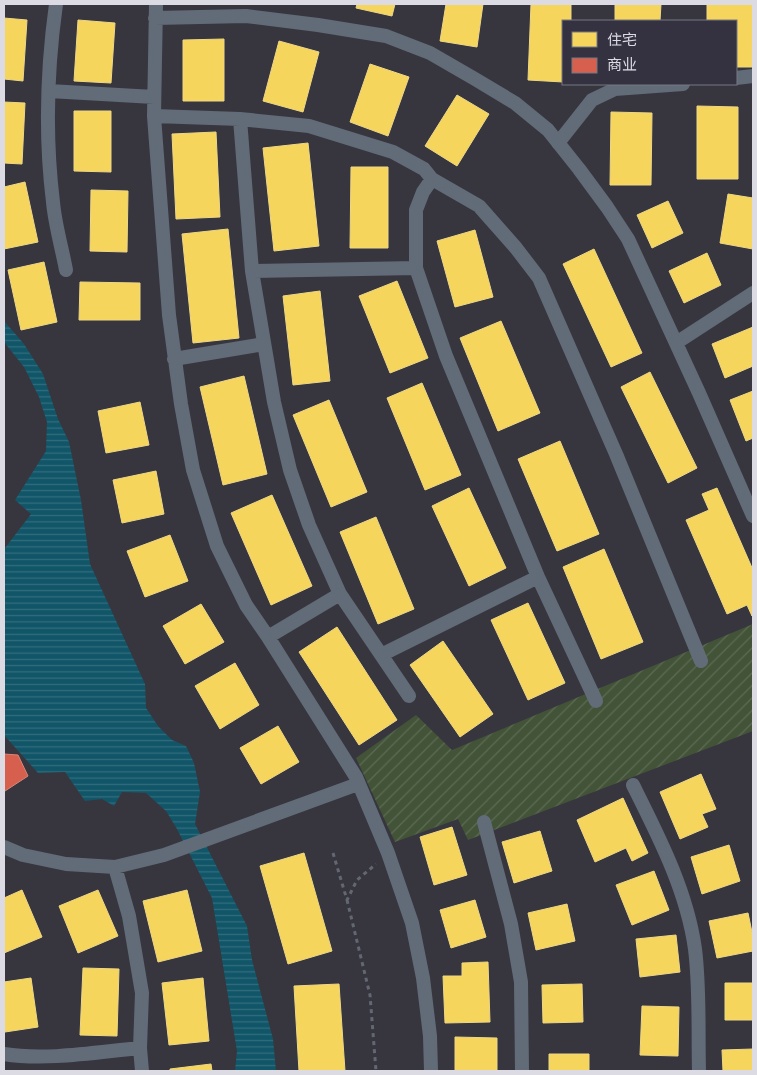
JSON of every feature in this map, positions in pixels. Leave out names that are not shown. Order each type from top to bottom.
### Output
[{"type":"street","points":[[56,4],[52,29],[48,143],[53,204],[66,270]]},
{"type":"street","points":[[156,4],[154,116],[169,315],[174,359],[193,470],[217,546],[246,605],[332,738],[358,784],[388,854],[412,923],[423,978],[430,1036],[431,1071]]},
{"type":"street","points":[[155,18],[246,16],[386,36],[430,53],[515,103],[548,130],[607,207],[628,239],[753,516]]},
{"type":"street","points":[[737,78],[753,76]]},
{"type":"street","points":[[558,143],[592,100],[615,89],[669,85]]},
{"type":"street","points":[[49,91],[154,97]]},
{"type":"street","points":[[154,116],[240,119],[309,126],[393,152],[424,169],[432,179],[479,206],[516,248],[539,278],[616,454],[701,662]]},
{"type":"street","points":[[240,119],[252,270],[274,402],[290,470],[309,525],[340,594],[409,696]]},
{"type":"street","points":[[432,179],[422,192],[416,210],[416,268],[446,356],[538,577],[596,700]]},
{"type":"street","points":[[252,270],[416,268]]},
{"type":"street","points":[[676,343],[753,294]]},
{"type":"street","points":[[174,359],[264,344]]},
{"type":"street","points":[[381,654],[538,577]]},
{"type":"street","points":[[268,637],[340,594]]},
{"type":"street","points":[[4,847],[23,856],[66,864],[115,867],[164,855],[358,784]]},
{"type":"street","points":[[633,785],[653,825],[685,907],[695,948],[698,992],[699,1071]]},
{"type":"street","points":[[484,822],[511,924],[521,982],[522,1071]]},
{"type":"street","points":[[115,867],[129,916],[142,993],[140,1048],[142,1071]]},
{"type":"street","points":[[4,1054],[15,1056],[61,1055],[140,1048]]},
{"type":"path","points":[[333,853],[348,900],[370,995],[376,1071]]},
{"type":"path","points":[[348,900],[357,880],[388,854]]},
{"type":"green space","points":[[753,624],[753,731],[468,840],[458,819],[395,842],[356,758],[416,715],[452,750]]},
{"type":"water","points":[[4,321],[24,344],[43,374],[58,419],[69,442],[81,500],[90,564],[145,684],[146,708],[158,726],[172,740],[186,746],[194,763],[200,792],[195,824],[247,926],[252,960],[273,1039],[276,1071],[235,1071],[237,1051],[212,898],[166,811],[146,793],[122,792],[114,806],[102,799],[85,801],[65,772],[38,773],[4,735],[4,548],[31,514],[15,500],[46,451],[47,422],[39,397],[24,367],[4,342]]},
{"type":"building: 住宅","points":[[357,4],[395,4],[392,16],[356,8]]},
{"type":"building: 住宅","points":[[446,4],[483,4],[477,47],[440,41]]},
{"type":"building: 住宅","points":[[531,4],[571,4],[571,20],[562,20],[562,82],[528,80]]},
{"type":"building: 住宅","points":[[615,4],[661,4],[660,20],[615,20]]},
{"type":"building: 住宅","points":[[707,4],[753,4],[752,67],[737,67],[737,20],[707,20]]},
{"type":"building: 住宅","points":[[4,18],[27,20],[23,81],[4,79]]},
{"type":"building: 住宅","points":[[78,20],[115,23],[111,83],[74,81]]},
{"type":"building: 住宅","points":[[224,39],[224,101],[183,101],[183,40]]},
{"type":"building: 住宅","points":[[279,41],[319,52],[303,112],[263,101]]},
{"type":"building: 住宅","points":[[370,64],[409,77],[388,136],[350,122]]},
{"type":"building: 住宅","points":[[457,95],[489,114],[457,166],[425,146]]},
{"type":"building: 住宅","points":[[4,102],[25,103],[22,164],[4,163]]},
{"type":"building: 住宅","points":[[697,106],[738,107],[738,179],[697,179]]},
{"type":"building: 住宅","points":[[74,111],[111,111],[111,172],[74,171]]},
{"type":"building: 住宅","points":[[611,112],[652,113],[651,185],[610,185]]},
{"type":"building: 住宅","points":[[216,132],[220,217],[176,219],[172,134]]},
{"type":"building: 住宅","points":[[308,143],[319,246],[274,251],[263,148]]},
{"type":"building: 住宅","points":[[351,167],[388,167],[388,248],[350,248]]},
{"type":"building: 住宅","points":[[25,182],[38,242],[4,249],[4,187]]},
{"type":"building: 住宅","points":[[91,190],[128,191],[127,252],[90,251]]},
{"type":"building: 住宅","points":[[728,194],[753,198],[753,249],[720,243]]},
{"type":"building: 住宅","points":[[668,201],[683,233],[652,248],[637,215]]},
{"type":"building: 住宅","points":[[228,229],[239,338],[193,343],[182,234]]},
{"type":"building: 住宅","points":[[475,230],[493,297],[455,307],[437,241]]},
{"type":"building: 住宅","points":[[594,249],[642,353],[611,367],[563,264]]},
{"type":"building: 住宅","points":[[707,253],[721,285],[684,303],[669,271]]},
{"type":"building: 住宅","points":[[44,262],[57,322],[21,330],[8,270]]},
{"type":"building: 住宅","points":[[397,281],[428,358],[390,373],[359,296]]},
{"type":"building: 住宅","points":[[80,282],[140,283],[140,320],[79,320]]},
{"type":"building: 住宅","points":[[320,291],[330,381],[293,385],[283,296]]},
{"type":"building: 住宅","points":[[501,321],[540,413],[498,431],[460,338]]},
{"type":"building: 住宅","points":[[753,327],[753,366],[725,378],[712,344]]},
{"type":"building: 住宅","points":[[650,372],[697,468],[668,483],[621,387]]},
{"type":"building: 住宅","points":[[244,376],[267,474],[223,485],[200,387]]},
{"type":"building: 住宅","points":[[422,383],[461,475],[425,490],[387,398]]},
{"type":"building: 住宅","points":[[753,391],[753,438],[746,441],[730,400]]},
{"type":"building: 住宅","points":[[329,400],[367,492],[331,507],[293,415]]},
{"type":"building: 住宅","points":[[140,402],[149,445],[106,453],[98,411]]},
{"type":"building: 住宅","points":[[560,441],[599,534],[557,551],[518,459]]},
{"type":"building: 住宅","points":[[156,471],[164,514],[122,523],[113,480]]},
{"type":"building: 住宅","points":[[469,488],[506,568],[469,586],[432,506]]},
{"type":"building: 住宅","points":[[717,488],[753,570],[752,616],[747,605],[727,614],[686,520],[709,510],[702,494]]},
{"type":"building: 住宅","points":[[272,495],[312,586],[271,605],[231,513]]},
{"type":"building: 住宅","points":[[376,517],[414,609],[378,624],[340,532]]},
{"type":"building: 住宅","points":[[170,535],[188,581],[145,597],[127,551]]},
{"type":"building: 住宅","points":[[604,549],[643,642],[601,659],[563,567]]},
{"type":"building: 住宅","points":[[528,603],[565,683],[528,700],[491,620]]},
{"type":"building: 住宅","points":[[201,604],[224,642],[185,664],[163,626]]},
{"type":"building: 住宅","points":[[337,627],[397,720],[359,745],[299,652]]},
{"type":"building: 住宅","points":[[443,641],[493,714],[460,737],[410,665]]},
{"type":"building: 住宅","points":[[235,663],[259,705],[220,729],[195,686]]},
{"type":"building: 住宅","points":[[278,726],[299,762],[261,784],[240,748]]},
{"type":"building: 住宅","points":[[701,774],[716,809],[702,814],[708,827],[680,839],[660,792]]},
{"type":"building: 住宅","points":[[623,798],[648,853],[632,861],[626,848],[595,862],[577,820]]},
{"type":"building: 住宅","points":[[452,827],[467,875],[434,885],[420,837]]},
{"type":"building: 住宅","points":[[540,831],[552,871],[514,883],[502,842]]},
{"type":"building: 住宅","points":[[729,845],[740,881],[702,894],[691,857]]},
{"type":"building: 住宅","points":[[304,853],[332,951],[288,964],[260,866]]},
{"type":"building: 住宅","points":[[654,871],[669,910],[632,925],[616,885]]},
{"type":"building: 住宅","points":[[22,890],[42,937],[4,953],[4,898]]},
{"type":"building: 住宅","points":[[98,890],[118,936],[78,953],[59,906]]},
{"type":"building: 住宅","points":[[187,890],[202,951],[158,962],[143,901]]},
{"type":"building: 住宅","points":[[475,900],[486,937],[451,948],[440,910]]},
{"type":"building: 住宅","points":[[567,904],[575,941],[536,950],[528,913]]},
{"type":"building: 住宅","points":[[748,913],[753,937],[753,951],[717,958],[709,921]]},
{"type":"building: 住宅","points":[[676,935],[680,972],[640,977],[636,939]]},
{"type":"building: 住宅","points":[[488,962],[490,1022],[445,1023],[443,976],[462,976],[462,963]]},
{"type":"building: 住宅","points":[[83,968],[119,969],[117,1036],[80,1035]]},
{"type":"building: 住宅","points":[[31,978],[38,1027],[5,1032],[4,982]]},
{"type":"building: 住宅","points":[[203,978],[209,1041],[169,1045],[162,983]]},
{"type":"building: 住宅","points":[[725,983],[753,983],[753,1020],[725,1020]]},
{"type":"building: 住宅","points":[[339,984],[345,1071],[299,1071],[294,986]]},
{"type":"building: 住宅","points":[[582,984],[583,1022],[543,1023],[542,985]]},
{"type":"building: 住宅","points":[[642,1006],[679,1007],[678,1056],[640,1055]]},
{"type":"building: 住宅","points":[[455,1037],[497,1038],[497,1071],[455,1071]]},
{"type":"building: 住宅","points":[[753,1049],[753,1071],[723,1071],[722,1050]]},
{"type":"building: 住宅","points":[[549,1054],[589,1054],[589,1071],[549,1071]]},
{"type":"building: 住宅","points":[[211,1064],[212,1071],[170,1071],[170,1069]]},
{"type":"building: 商业","points":[[4,754],[18,755],[28,776],[5,791],[4,789]]}]
